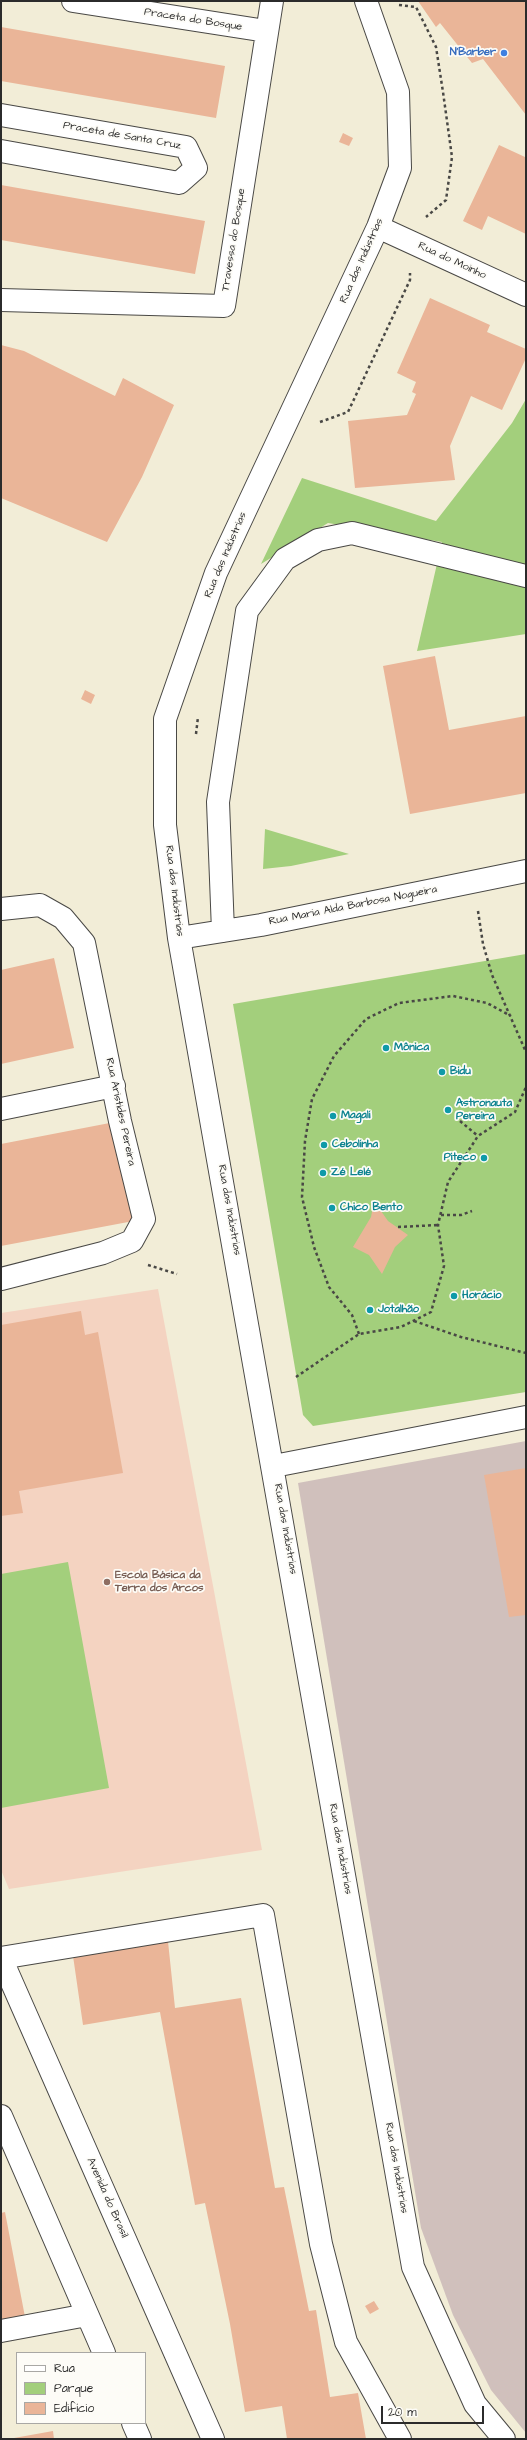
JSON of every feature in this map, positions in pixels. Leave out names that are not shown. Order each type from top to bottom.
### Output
[{"type":"street","name":"Praceta do Bosque","points":[[73,1],[266,32]]},
{"type":"street","name":"Travessa do Bosque","points":[[1,300],[224,306],[272,1]]},
{"type":"street","name":"Rua das Indústrias","points":[[366,1],[398,92],[400,168],[378,227],[216,573],[166,719],[165,825],[179,938],[274,1466],[413,2267],[475,2404],[504,2439]]},
{"type":"street","name":"Praceta de Santa Cruz","points":[[1,115],[186,147],[196,168],[179,183],[1,151]]},
{"type":"street","name":"Rua do Moinho","points":[[378,227],[526,295]]},
{"type":"street","points":[[223,931],[218,802],[247,612],[285,559],[318,540],[352,533],[526,576]]},
{"type":"street","name":"Rua Maria Alda Barbosa Nogueira","points":[[179,938],[223,931],[526,871]]},
{"type":"street","name":"Rua Aristides Pereira","points":[[1,910],[40,905],[63,918],[84,943],[144,1219],[132,1240],[103,1253],[1,1279]]},
{"type":"street","points":[[1,1109],[114,1086]]},
{"type":"street","points":[[274,1466],[526,1417]]},
{"type":"street","points":[[1,1958],[263,1915],[321,2244],[346,2342],[400,2439]]},
{"type":"street","name":"Avenida do Brasil","points":[[1,1958],[214,2439]]},
{"type":"street","points":[[1,2116],[104,2352]]},
{"type":"street","points":[[1,2331],[87,2315]]},
{"type":"street","points":[[133,2424],[140,2439]]},
{"type":"path","points":[[315,423],[348,412],[410,280],[407,240],[422,220],[446,200],[452,157],[436,47],[416,7],[396,4],[395,1]]},
{"type":"path","points":[[196,736],[199,714]]},
{"type":"path","points":[[474,881],[482,944],[492,975],[526,1052]]},
{"type":"path","points":[[359,1334],[352,1315],[329,1287],[314,1247],[302,1197],[305,1141],[312,1098],[334,1056],[366,1019],[399,1003],[453,996],[487,1003],[511,1016]]},
{"type":"path","points":[[296,1377],[359,1334],[401,1327],[431,1312],[444,1266],[438,1225],[448,1182],[478,1136],[515,1112],[526,1087]]},
{"type":"path","points":[[460,1121],[478,1136]]},
{"type":"path","points":[[441,1215],[461,1215],[472,1211]]},
{"type":"path","points":[[398,1227],[438,1225]]},
{"type":"path","points":[[413,1321],[461,1338],[526,1353]]},
{"type":"shaded area","name":"Escola Básica da Terra dos Arcos","points":[[158,1289],[262,1850],[9,1889],[1,1870],[1,1313]]},
{"type":"shaded area","points":[[526,1441],[526,2433],[491,2390],[453,2315],[421,2228],[298,1483]]},
{"type":"green space","points":[[526,399],[526,634],[417,651],[442,542],[328,523],[261,564],[302,478],[436,521],[512,423]]},
{"type":"green space","points":[[265,829],[349,854],[291,866],[263,869]]},
{"type":"green space","points":[[526,954],[526,1392],[313,1426],[303,1415],[233,1004]]},
{"type":"green space","points":[[68,1562],[109,1788],[1,1808],[1,1574]]},
{"type":"building","points":[[418,1],[526,1],[526,115],[483,59],[472,63],[440,23],[436,27]]},
{"type":"building","points":[[1,27],[225,66],[216,118],[1,81]]},
{"type":"building","points":[[343,133],[353,138],[349,146],[339,142]]},
{"type":"building","points":[[499,145],[525,157],[526,155],[526,234],[488,216],[482,230],[463,221]]},
{"type":"building","points":[[1,185],[205,221],[195,274],[1,240]]},
{"type":"building","points":[[430,298],[490,325],[487,332],[526,349],[526,358],[502,410],[471,396],[450,446],[455,480],[355,488],[348,421],[407,415],[416,394],[412,392],[416,382],[397,373]]},
{"type":"building","points":[[1,345],[24,351],[115,396],[123,378],[174,405],[142,477],[107,542],[1,498]]},
{"type":"building","points":[[435,656],[449,730],[526,716],[526,793],[410,814],[383,666]]},
{"type":"building","points":[[85,690],[95,695],[91,704],[81,699]]},
{"type":"building","points":[[54,958],[74,1048],[1,1064],[1,970]]},
{"type":"building","points":[[120,1121],[144,1219],[1,1246],[1,1144]]},
{"type":"building","points":[[374,1201],[388,1221],[408,1235],[395,1247],[382,1274],[369,1255],[353,1247],[371,1217]]},
{"type":"building","points":[[81,1311],[85,1335],[98,1332],[123,1473],[19,1491],[23,1513],[1,1516],[1,1325]]},
{"type":"building","points":[[526,1468],[526,1615],[509,1617],[484,1475]]},
{"type":"building","points":[[167,1932],[175,2008],[241,1998],[275,2188],[284,2187],[309,2311],[316,2310],[330,2397],[358,2393],[366,2439],[287,2439],[282,2406],[245,2412],[230,2324],[205,2203],[195,2205],[160,2012],[83,2025],[72,1949]]},
{"type":"building","points":[[5,2212],[25,2317],[1,2321],[1,2213]]},
{"type":"building","points":[[374,2301],[379,2309],[370,2314],[365,2306]]},
{"type":"building","points":[[53,2431],[54,2439],[14,2439],[14,2438]]},
{"type":"place","name":"N'Barber","points":[[504,53]]},
{"type":"place","name":"Mônica","points":[[386,1048]]},
{"type":"place","name":"Bidu","points":[[442,1072]]},
{"type":"place","name":"Astronauta Pereira","points":[[448,1110]]},
{"type":"place","name":"Magali","points":[[333,1116]]},
{"type":"place","name":"Cebolinha","points":[[324,1145]]},
{"type":"place","name":"Piteco","points":[[484,1158]]},
{"type":"place","name":"Zé Lelé","points":[[323,1173]]},
{"type":"place","name":"Chico Bento","points":[[332,1208]]},
{"type":"place","name":"Horácio","points":[[454,1296]]},
{"type":"place","name":"Jotalhão","points":[[370,1310]]},
{"type":"place","name":"Escola Básica da Terra dos Arcos","points":[[107,1582]]}]
